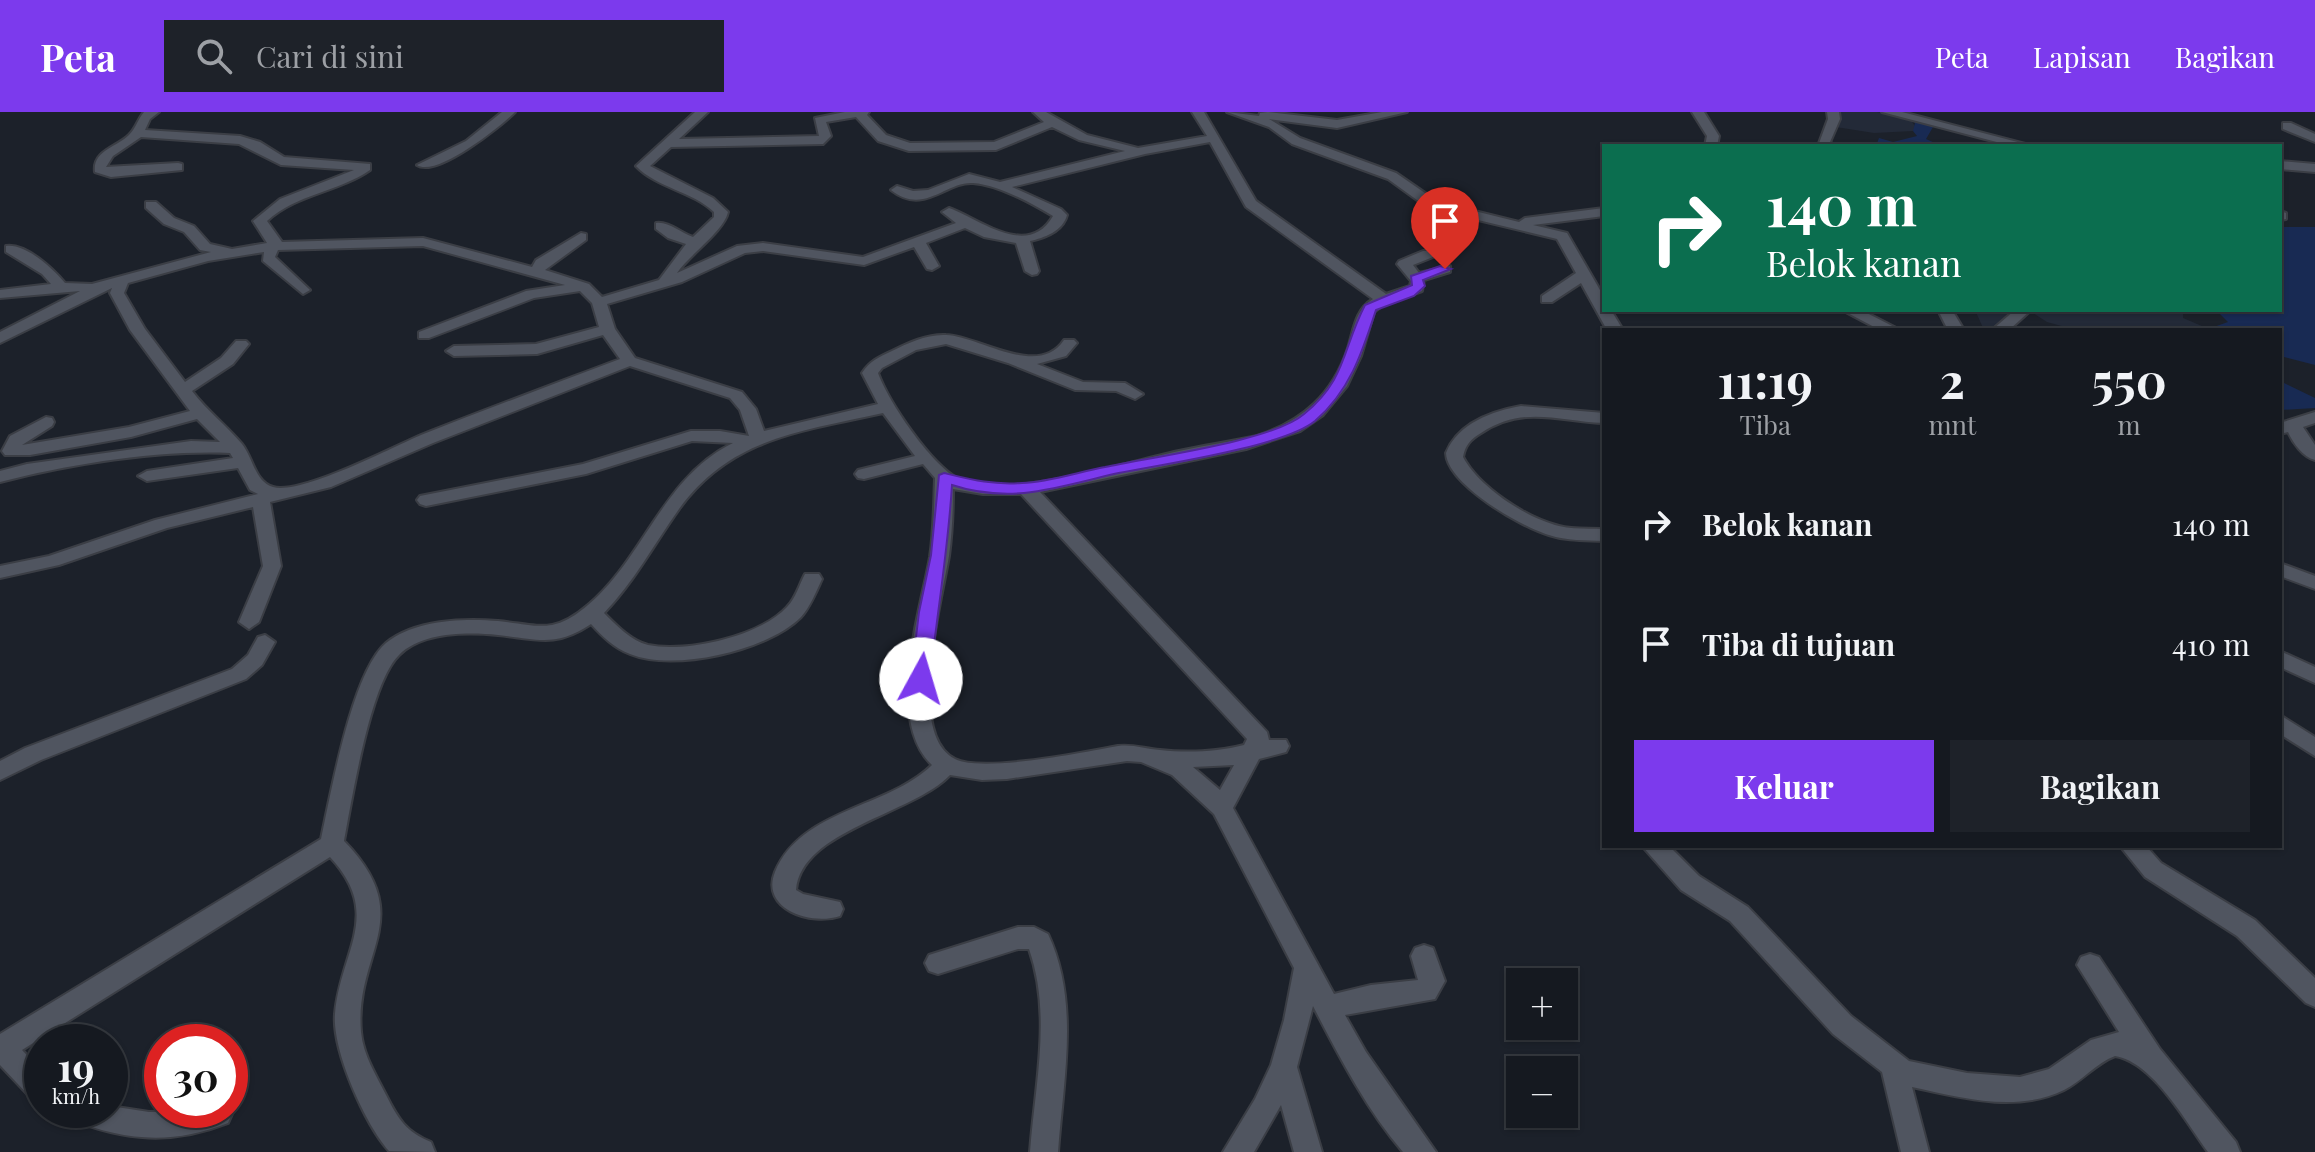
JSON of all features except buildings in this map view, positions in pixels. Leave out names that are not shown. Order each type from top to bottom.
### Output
[{"type":"street","points":[[138,133],[142,118],[153,112]]},
{"type":"street","points":[[423,165],[470,144],[509,112]]},
{"type":"street","points":[[665,282],[721,212],[712,201],[670,185],[642,168],[702,112]]},
{"type":"street","points":[[669,143],[823,140],[825,136],[819,120],[861,112],[882,138],[909,147],[996,146],[1052,123]]},
{"type":"street","points":[[1039,112],[1052,123],[1082,138],[1145,150]]},
{"type":"street","points":[[1198,112],[1251,204],[1385,300]]},
{"type":"street","points":[[1234,112],[1337,124],[1401,112]]},
{"type":"street","points":[[1234,112],[1273,124],[1312,148],[1392,176],[1433,205],[1562,236],[1602,306]]},
{"type":"street","points":[[1698,112],[1713,136],[1711,144]]},
{"type":"street","points":[[1823,144],[1834,119],[1833,112]]},
{"type":"street","points":[[1888,112],[2019,144]]},
{"type":"street","points":[[2287,126],[2315,138]]},
{"type":"street","points":[[178,167],[102,172],[99,165],[103,158],[138,133],[240,140],[256,145],[281,161],[366,167],[334,185],[298,194],[266,214],[260,221],[275,241],[271,252],[256,269]]},
{"type":"street","points":[[1000,186],[1145,150],[1214,138]]},
{"type":"street","points":[[2282,165],[2315,168]]},
{"type":"street","points":[[897,190],[912,195],[930,194],[969,178],[1000,186],[1060,215],[1059,221],[1051,228],[1022,239],[983,233],[949,212]]},
{"type":"street","points":[[151,205],[169,221],[189,229],[205,247],[271,252],[374,242],[423,242],[537,271],[584,287],[599,302],[607,329],[629,361],[736,395],[748,409],[753,440]]},
{"type":"street","points":[[1513,222],[1538,222],[1602,212]]},
{"type":"street","points":[[599,302],[665,282],[742,249],[763,247],[860,261],[965,224]]},
{"type":"street","points":[[374,242],[375,226]]},
{"type":"street","points":[[661,226],[673,235],[694,242]]},
{"type":"street","points":[[537,271],[541,263],[581,237]]},
{"type":"street","points":[[1022,239],[1032,271]]},
{"type":"street","points":[[918,242],[932,266]]},
{"type":"street","points":[[11,249],[47,271],[61,287]]},
{"type":"street","points":[[0,338],[87,291],[231,251]]},
{"type":"street","points":[[271,252],[303,290]]},
{"type":"street","points":[[1135,394],[1119,386],[1081,387],[1014,360],[951,340],[921,343],[871,370],[872,383],[887,407],[944,478],[981,489],[1026,488],[1235,445],[1285,431],[1307,420],[1334,394],[1349,368],[1367,311],[1385,300],[1415,290],[1418,286],[1416,278],[1404,264],[1428,254]]},
{"type":"street","points":[[1416,278],[1445,269]]},
{"type":"street","points":[[1547,299],[1585,274]]},
{"type":"street","points":[[122,280],[117,293],[138,330],[200,413],[240,455],[256,486],[268,492],[288,494]]},
{"type":"street","points":[[0,294],[84,286],[87,291]]},
{"type":"street","points":[[424,335],[523,297],[584,287]]},
{"type":"street","points":[[1853,312],[1888,328]]},
{"type":"street","points":[[2002,328],[2022,312]]},
{"type":"street","points":[[454,351],[537,349],[607,329]]},
{"type":"street","points":[[1014,360],[1052,356],[1065,351],[1069,343]]},
{"type":"street","points":[[185,389],[227,361],[241,344]]},
{"type":"street","points":[[0,572],[52,561],[161,524],[338,479],[427,439],[629,361]]},
{"type":"street","points":[[24,1072],[1,1048],[332,844],[348,766],[378,669],[393,648],[421,636],[470,627],[555,635],[581,622],[591,612],[637,560],[689,484],[717,459],[753,440],[887,407]]},
{"type":"street","points":[[1602,418],[1540,409],[1512,412],[1475,428],[1458,444],[1454,454],[1455,461],[1467,475],[1535,524],[1556,531],[1602,535]]},
{"type":"street","points":[[46,422],[16,440],[11,451],[131,432],[200,413]]},
{"type":"street","points":[[2315,417],[2287,427],[2315,455]]},
{"type":"street","points":[[426,500],[467,494],[537,476],[586,469],[691,436],[753,440]]},
{"type":"street","points":[[0,477],[31,468],[191,446],[240,455]]},
{"type":"street","points":[[147,476],[240,455]]},
{"type":"street","points":[[864,474],[927,458]]},
{"type":"street","points":[[944,478],[939,555],[928,612],[920,725],[928,747],[945,765],[981,771],[1127,753],[1203,760],[1254,753],[1278,746]]},
{"type":"street","points":[[1026,488],[1259,738],[1254,753],[1222,808]]},
{"type":"street","points":[[249,622],[272,566],[261,501]]},
{"type":"street","points":[[2282,570],[2315,583]]},
{"type":"street","points":[[591,612],[610,631],[644,652],[666,654],[710,649],[744,639],[782,622],[794,612],[812,579]]},
{"type":"street","points":[[0,771],[33,754],[239,674],[255,660],[265,642]]},
{"type":"street","points":[[2282,659],[2315,676]]},
{"type":"street","points":[[2282,724],[2315,748]]},
{"type":"street","points":[[1158,757],[1194,781],[1222,808],[1306,969],[1375,1092],[1422,1152]]},
{"type":"street","points":[[831,909],[797,904],[784,894],[785,874],[792,864],[817,840],[844,823],[918,789],[945,765]]},
{"type":"street","points":[[332,844],[361,877],[368,895],[368,931],[348,1018],[352,1053],[389,1130],[401,1146],[421,1152]]},
{"type":"street","points":[[1656,848],[1690,883],[1739,914],[1842,1025],[1894,1068],[1930,1080],[2020,1090],[2056,1080],[2108,1046],[2131,1045],[2149,1055]]},
{"type":"street","points":[[2134,848],[2153,870],[2246,928],[2315,995]]},
{"type":"street","points":[[938,963],[1018,938],[1029,937],[1039,942],[1050,984],[1052,1029],[1044,1152]]},
{"type":"street","points":[[1329,1007],[1371,997],[1426,991],[1432,981],[1424,956]]},
{"type":"street","points":[[2090,965],[2149,1055],[2226,1152]]},
{"type":"street","points":[[1237,1152],[1261,1117],[1284,1068],[1297,1030],[1306,969]]},
{"type":"street","points":[[1284,1068],[1308,1152]]},
{"type":"street","points":[[1894,1068],[1915,1152]]},
{"type":"shaded area","points":[[1838,112],[1877,112],[1909,117],[1916,128],[1913,131],[1874,133],[1836,127]]},
{"type":"shaded area","points":[[1909,117],[1939,126],[1933,127],[1926,139],[1937,144],[1877,144],[1879,138],[1893,142],[1917,136],[1913,131],[1915,123]]},
{"type":"shaded area","points":[[2282,227],[2315,227],[2315,365],[2282,357],[2282,328],[2211,328],[2228,322],[2218,312],[2282,312]]},
{"type":"shaded area","points":[[1976,312],[2028,312],[2000,328],[1983,328]]},
{"type":"shaded area","points":[[2032,312],[2183,312],[2183,318],[2206,328],[2069,328],[2047,322]]},
{"type":"shaded area","points":[[2282,382],[2315,398],[2315,408],[2282,410]]},
{"type":"route","points":[[921,679],[944,513],[944,478],[969,487],[992,490],[1050,485],[1235,445],[1285,431],[1307,420],[1334,394],[1349,368],[1367,311],[1385,300],[1415,290],[1418,286],[1416,278],[1445,269]]}]
